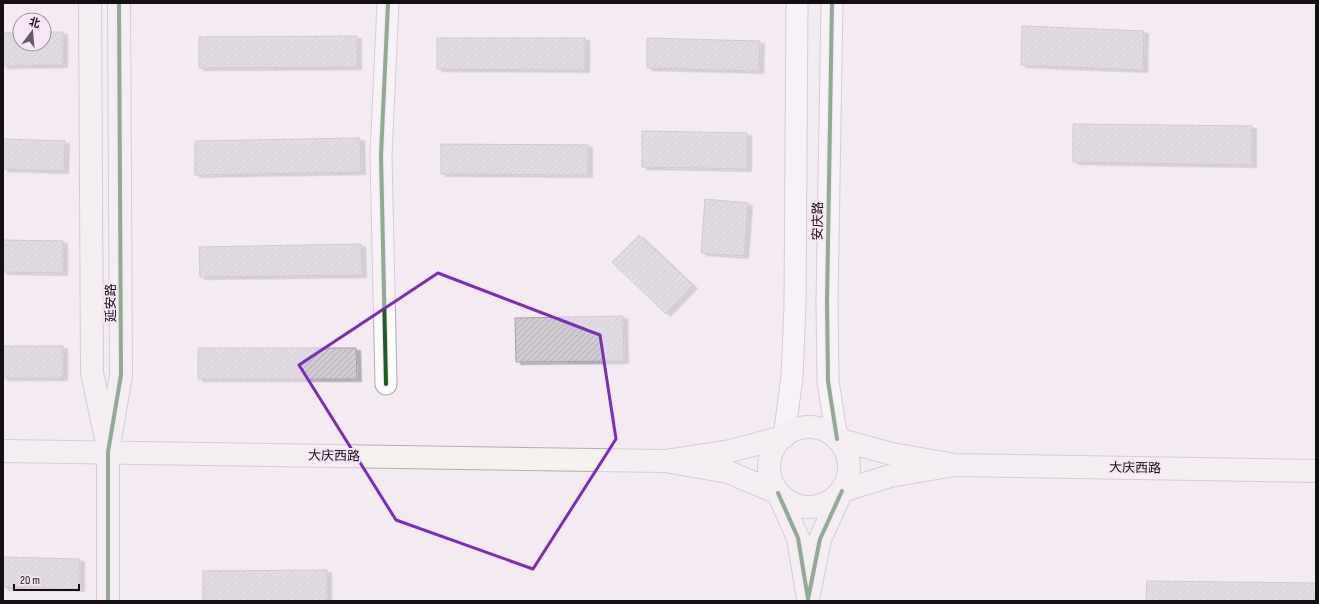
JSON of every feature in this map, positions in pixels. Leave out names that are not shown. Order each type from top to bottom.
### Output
[{"type":"main road","name":"延安路","points":[[90,3],[92,373],[108,452]]},
{"type":"main road","name":"延安路","points":[[108,601],[108,452],[121,375],[119,3]]},
{"type":"main road","points":[[804,427],[818,428],[831,433],[841,443],[848,455],[850,467],[848,480],[820,538],[808,600],[798,538],[778,493],[770,479],[769,465],[772,451],[780,440],[791,432],[804,427]]},
{"type":"main road","points":[[665,461],[730,451],[784,437]]},
{"type":"main road","points":[[837,439],[892,454],[955,465]]},
{"type":"main road","name":"大庆西路","points":[[3,451],[665,461]]},
{"type":"main road","points":[[665,461],[728,472],[778,493],[796,505],[809,508],[821,506],[833,500],[842,491],[890,476],[955,465]]},
{"type":"main road","name":"大庆西路","points":[[955,465],[1316,471]]},
{"type":"street","points":[[386,384],[381,155],[388,3]]},
{"type":"street","name":"安庆路","points":[[784,437],[792,377],[795,305],[798,3]]},
{"type":"street","name":"安庆路","points":[[832,3],[827,302],[828,381],[837,439]]},
{"type":"highlighted area","points":[[438,273],[600,335],[616,439],[533,569],[396,520],[299,365]]},
{"type":"building","points":[[1022,26],[1144,31],[1143,70],[1021,65]]},
{"type":"building","points":[[52,32],[63,32],[63,65],[3,66],[3,33],[12,33],[12,52],[52,52]]},
{"type":"building","points":[[357,36],[357,67],[199,68],[199,37]]},
{"type":"building","points":[[437,38],[585,38],[585,70],[437,69]]},
{"type":"building","points":[[647,38],[760,41],[759,71],[647,68]]},
{"type":"building","points":[[1073,124],[1252,126],[1252,165],[1073,162]]},
{"type":"building","points":[[642,131],[747,133],[747,169],[642,167]]},
{"type":"building","points":[[360,138],[361,172],[195,175],[195,141]]},
{"type":"building","points":[[3,139],[65,141],[64,171],[3,169]]},
{"type":"building","points":[[441,144],[588,145],[588,175],[441,174]]},
{"type":"building","points":[[705,199],[748,203],[744,256],[701,253]]},
{"type":"building","points":[[639,235],[693,286],[666,314],[612,262]]},
{"type":"building","points":[[3,240],[63,241],[63,273],[3,272]]},
{"type":"building","points":[[361,244],[362,275],[200,277],[199,247]]},
{"type":"building","points":[[623,316],[624,361],[516,362],[515,318]]},
{"type":"building","points":[[3,346],[63,346],[63,378],[3,378]]},
{"type":"building","points":[[198,348],[356,348],[357,379],[198,379]]},
{"type":"building","points":[[3,557],[80,559],[80,589],[3,587]]},
{"type":"building","points":[[327,570],[327,601],[203,601],[203,571]]},
{"type":"building","points":[[1147,581],[1316,583],[1316,601],[1146,601]]},
{"type":"cycle path","points":[[108,601],[108,452],[121,375],[119,3]]},
{"type":"cycle path","points":[[386,384],[381,155],[388,3]]},
{"type":"cycle path","points":[[832,3],[827,302],[828,381],[837,439]]},
{"type":"cycle path","points":[[778,493],[798,538],[808,599],[820,539],[842,491]]}]
